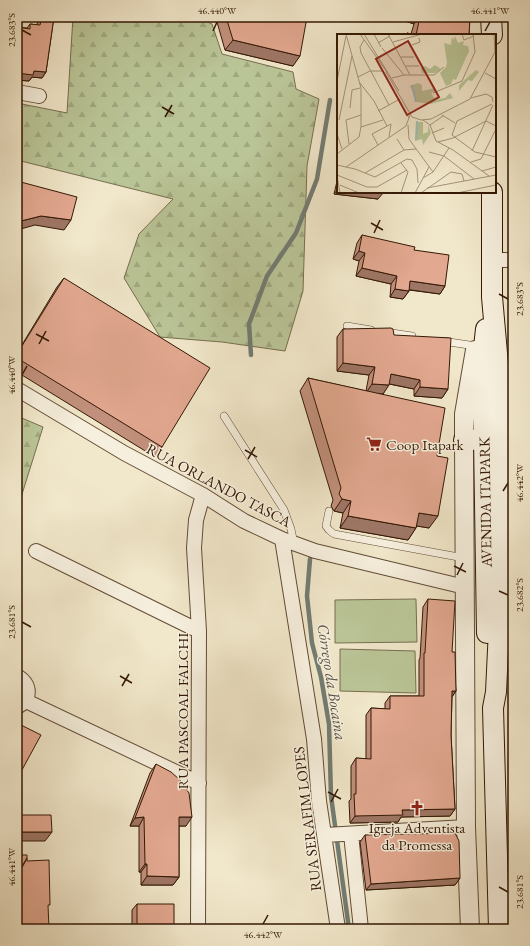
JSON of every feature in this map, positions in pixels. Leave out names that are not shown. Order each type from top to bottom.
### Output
[{"type":"main road","points":[[491,17],[492,34]]},
{"type":"main road","name":"AVENIDA ITAPARK","points":[[492,193],[492,296],[499,376],[492,439]]},
{"type":"main road","name":"AVENIDA ITAPARK","points":[[492,296],[487,318],[481,375],[492,439],[502,566],[496,692],[493,708],[499,929]]},
{"type":"main road","points":[[464,440],[492,439]]},
{"type":"street","points":[[17,92],[39,96]]},
{"type":"street","points":[[491,260],[513,260]]},
{"type":"street","points":[[470,929],[466,827],[464,414],[476,346],[487,318]]},
{"type":"street","name":"RUA ORLANDO TASCA","points":[[17,389],[124,453],[202,495],[244,521],[288,542],[315,551],[465,587]]},
{"type":"street","name":"RUA PASCOAL FALCHI","points":[[198,929],[199,631],[194,548],[196,520],[202,495]]},
{"type":"street","name":"RUA SERAFIM LOPES","points":[[288,542],[314,739],[319,801],[327,834],[338,929]]},
{"type":"street","points":[[36,551],[199,631]]},
{"type":"street","points":[[17,676],[26,683],[28,689],[21,704],[199,783]]},
{"type":"street","points":[[327,834],[466,827]]},
{"type":"street","points":[[348,834],[361,929]]},
{"type":"lane","points":[[347,326],[422,338]]},
{"type":"lane","points":[[437,340],[476,346]]},
{"type":"lane","points":[[224,416],[284,510],[291,529],[288,542]]},
{"type":"lane","points":[[329,511],[326,526],[334,534],[465,558]]},
{"type":"green space","points":[[73,17],[197,17],[212,24],[222,54],[293,72],[296,89],[319,99],[307,166],[303,291],[285,351],[222,342],[160,337],[124,278],[139,234],[173,199],[17,160],[17,103],[67,113]]},
{"type":"green space","points":[[17,416],[43,427],[18,507],[17,507]]},
{"type":"green space","points":[[416,599],[417,642],[335,643],[335,600]]},
{"type":"green space","points":[[340,649],[415,651],[416,693],[340,691]]},
{"type":"building","points":[[42,17],[54,17],[46,72],[34,71],[33,75],[17,73],[17,27],[30,29],[30,24],[40,25]]},
{"type":"building","points":[[226,17],[307,17],[300,56],[233,40]]},
{"type":"building","points":[[420,17],[470,17],[469,34],[416,34]]},
{"type":"building","points":[[17,181],[77,197],[71,220],[41,216],[17,222]]},
{"type":"building","points":[[362,235],[415,247],[414,250],[449,255],[445,286],[410,281],[409,291],[395,289],[397,276],[362,268],[365,253],[359,251]]},
{"type":"building","points":[[64,278],[210,368],[162,447],[17,358],[17,354]]},
{"type":"building","points":[[343,329],[393,329],[394,335],[451,338],[448,389],[420,387],[420,380],[391,374],[389,385],[372,384],[375,367],[343,363]]},
{"type":"building","name":"Coop Itapark","points":[[308,378],[445,408],[437,456],[448,458],[438,516],[419,513],[416,528],[348,516],[351,501],[342,499],[339,494],[341,488]]},
{"type":"building","points":[[428,599],[455,601],[452,652],[455,652],[456,691],[452,691],[451,735],[455,809],[402,810],[403,815],[355,816],[354,794],[356,794],[356,758],[371,759],[371,708],[390,709],[390,696],[424,696],[424,653]]},
{"type":"building","points":[[17,723],[41,735],[17,779]]},
{"type":"building","points":[[156,764],[171,772],[180,780],[189,793],[192,817],[179,817],[179,877],[147,876],[147,864],[145,864],[144,817],[135,818]]},
{"type":"building","points":[[17,815],[51,815],[52,832],[17,832]]},
{"type":"building","points":[[455,833],[459,841],[460,878],[371,884],[365,835]]},
{"type":"building","points":[[17,855],[27,855],[27,861],[49,860],[49,929],[17,929]]},
{"type":"building","points":[[137,904],[174,904],[174,929],[137,929]]},
{"type":"waterway","name":"Córrego da Bocaina","points":[[251,355],[249,324],[267,276],[296,233],[317,179],[330,100]]},
{"type":"waterway","name":"Córrego da Bocaina","points":[[310,559],[307,596],[312,643],[321,677],[329,724],[331,796],[349,929]]},
{"type":"place","name":"Coop Itapark","points":[[374,444]]},
{"type":"place","name":"Igreja Adventista da Promessa","points":[[417,808]]}]
